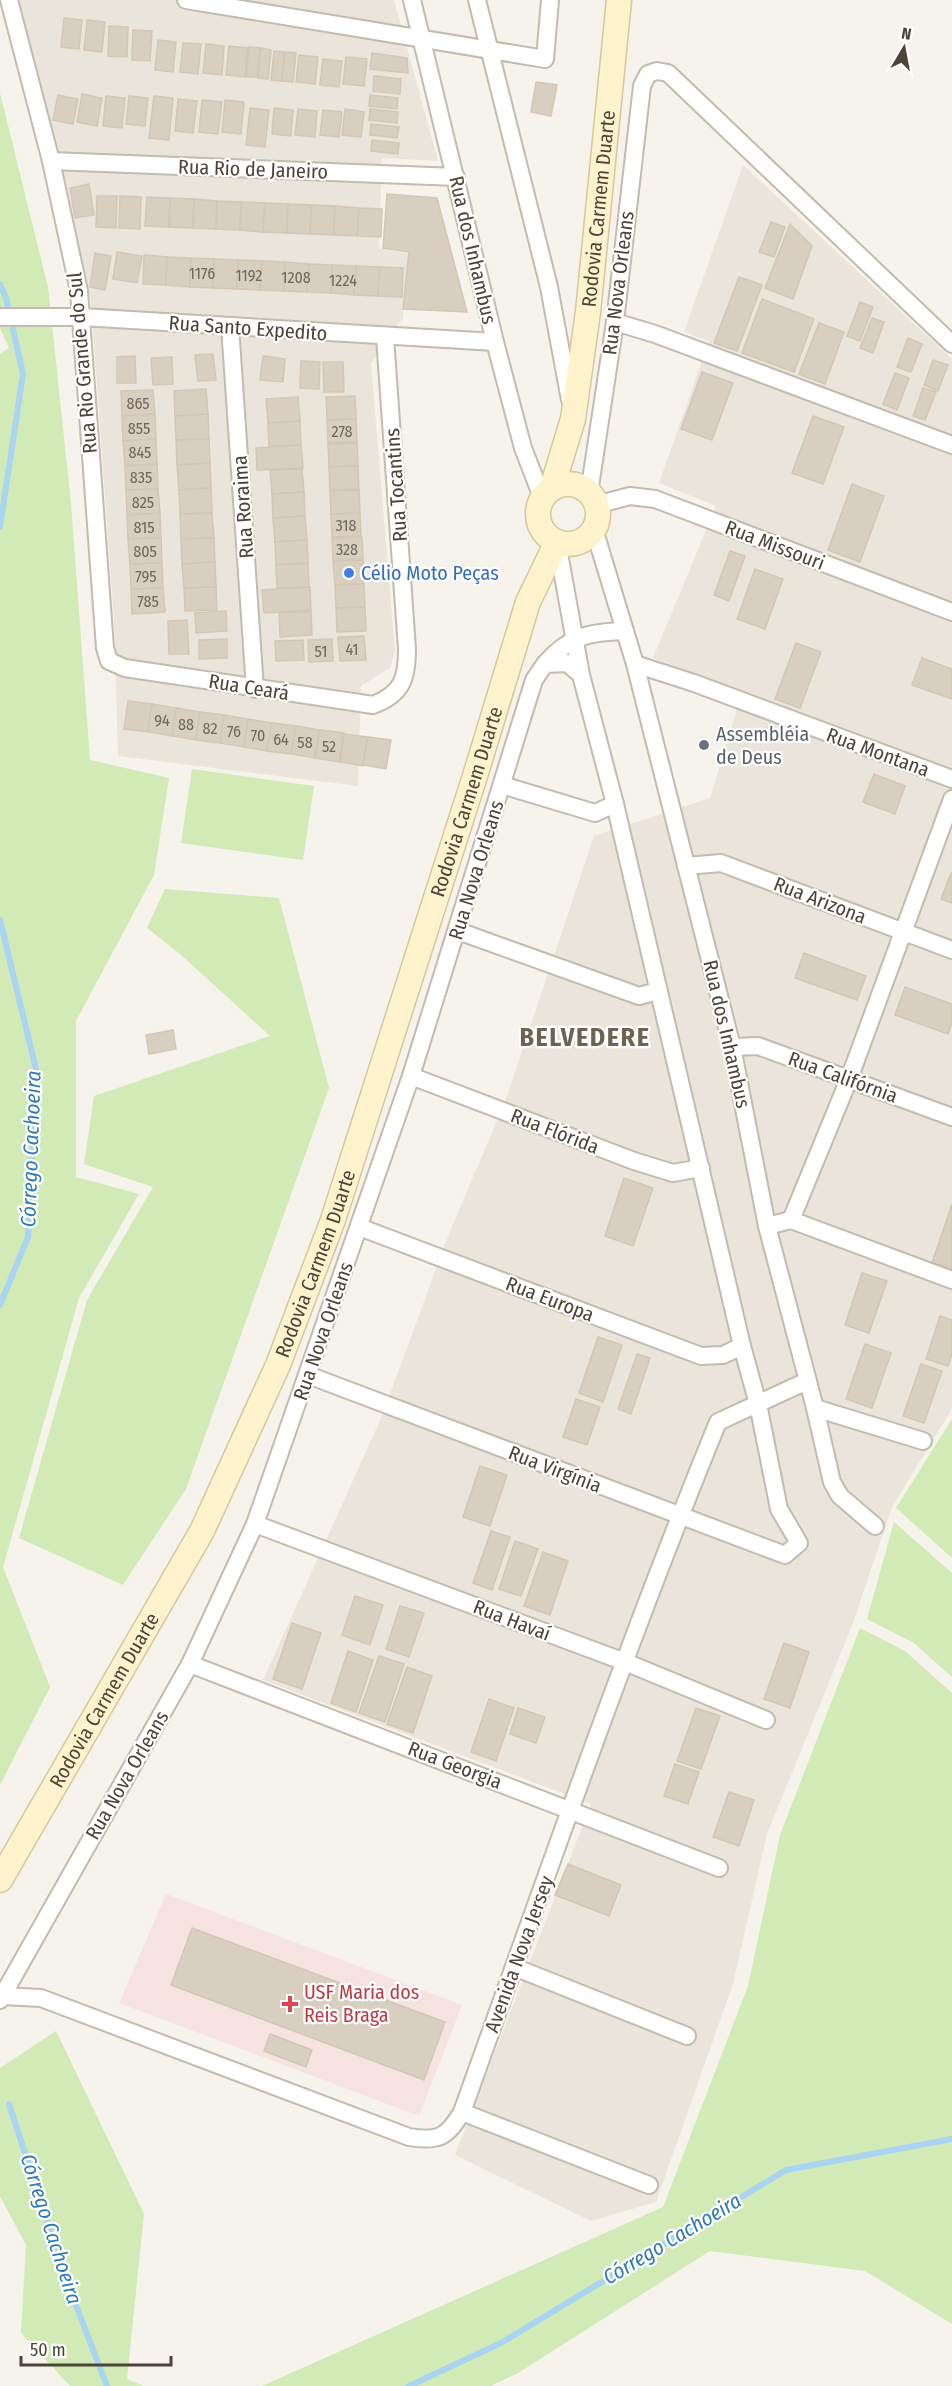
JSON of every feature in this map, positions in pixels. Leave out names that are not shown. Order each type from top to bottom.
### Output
[{"type":"street","name":"Rua Rio Grande do Sul","points":[[9,0],[51,161],[79,291],[105,648],[109,661]]},
{"type":"street","points":[[186,0],[545,59],[550,0]]},
{"type":"street","name":"Rua dos Inhambus","points":[[412,0],[523,448],[547,493]]},
{"type":"street","points":[[477,0],[549,287],[573,419]]},
{"type":"street","name":"Rodovia Carmem Duarte","points":[[547,493],[573,419],[588,312],[619,0]]},
{"type":"street","name":"Rua Nova Orleans","points":[[588,494],[615,322],[642,86],[648,75],[657,71],[668,73],[952,344]]},
{"type":"street","name":"Rua Rio de Janeiro","points":[[51,161],[456,177]]},
{"type":"street","name":"Rua Santo Expedito","points":[[0,317],[82,317],[495,342]]},
{"type":"street","points":[[615,322],[655,334],[952,445]]},
{"type":"street","name":"Rua Roraima","points":[[230,326],[255,688]]},
{"type":"street","name":"Rua Tocantins","points":[[385,337],[407,650],[407,670],[401,684],[389,699]]},
{"type":"street","name":"Rodovia Carmem Duarte","points":[[573,419],[588,494]]},
{"type":"street","points":[[565,484],[588,494],[598,517],[594,529],[585,539],[574,544],[557,542],[548,537],[539,525],[537,511],[547,493],[565,484]]},
{"type":"street","name":"Rua Missouri","points":[[588,494],[655,499],[952,612]]},
{"type":"street","name":"Rodovia Carmem Duarte","points":[[0,1880],[202,1531],[278,1365],[333,1220],[475,776],[528,602],[539,525]]},
{"type":"street","name":"Rua dos Inhambus","points":[[594,529],[635,664],[687,866],[732,1047],[767,1226],[815,1408],[831,1482],[840,1497],[875,1526]]},
{"type":"street","points":[[557,542],[581,675],[615,804],[742,1346],[758,1404]]},
{"type":"street","name":"Rodovia Carmem Duarte","points":[[528,602],[557,542]]},
{"type":"street","points":[[574,638],[597,632],[625,630]]},
{"type":"street","name":"Rua Nova Orleans","points":[[1,1998],[190,1664],[255,1524],[411,1076],[458,931],[534,680],[559,648],[574,638]]},
{"type":"street","name":"Rua Ceará","points":[[109,661],[125,668],[374,705],[389,699]]},
{"type":"street","points":[[545,664],[567,663],[581,675]]},
{"type":"street","name":"Rua Montana","points":[[635,664],[694,683],[952,779]]},
{"type":"street","points":[[502,785],[595,813],[615,804]]},
{"type":"street","points":[[791,1220],[849,1079],[952,799]]},
{"type":"street","name":"Rua Arizona","points":[[687,866],[721,863],[952,950]]},
{"type":"street","points":[[458,931],[639,996],[658,991]]},
{"type":"street","name":"Rua Califórnia","points":[[732,1047],[758,1046],[952,1117]]},
{"type":"street","name":"Rua Flórida","points":[[411,1076],[633,1161],[673,1173],[701,1168]]},
{"type":"street","points":[[767,1226],[791,1220],[952,1280]]},
{"type":"street","name":"Rua Europa","points":[[359,1227],[701,1356],[723,1355],[742,1346]]},
{"type":"street","name":"Rua Virgínia","points":[[308,1375],[785,1555],[799,1543],[779,1509],[758,1404]]},
{"type":"street","name":"Avenida Nova Jersey","points":[[1,1998],[41,1998],[409,2137],[427,2140],[444,2135],[451,2130],[462,2112],[625,1662],[718,1422],[807,1381]]},
{"type":"street","points":[[815,1408],[923,1441]]},
{"type":"street","name":"Rua Havaí","points":[[255,1524],[625,1662],[766,1720]]},
{"type":"street","name":"Rua Georgia","points":[[190,1664],[719,1868]]},
{"type":"street","points":[[514,1967],[687,2036]]},
{"type":"street","points":[[462,2112],[649,2185]]},
{"type":"shaded area","points":[[14,0],[394,0],[438,161],[382,158],[379,248],[409,254],[403,318],[371,363],[395,651],[390,668],[361,686],[358,786],[118,756],[114,621],[91,302],[56,140]]},
{"type":"shaded area","points":[[743,165],[952,359],[952,1409],[892,1507],[852,1626],[767,1834],[733,1984],[656,2202],[591,2221],[455,2155],[591,1804],[263,1680],[382,1416],[448,1236],[505,1102],[594,836],[710,798],[742,693],[653,658],[716,506],[659,483],[709,341],[684,332]]},
{"type":"shaded area","name":"USF Maria dos Reis Braga","points":[[166,1894],[462,2005],[419,2116],[119,2003]]},
{"type":"green space","points":[[0,93],[48,287],[71,503],[90,760],[169,778],[154,875],[76,1021],[76,1177],[139,1194],[79,1298],[3,1567],[50,1687],[0,1785],[0,354],[9,348],[0,328]]},
{"type":"green space","points":[[192,769],[314,786],[303,860],[181,843]]},
{"type":"green space","points":[[165,889],[279,898],[329,1088],[186,1489],[123,1585],[19,1538],[87,1300],[153,1187],[84,1164],[94,1096],[270,1036],[180,954],[147,928]]},
{"type":"green space","points":[[952,1419],[952,1558],[896,1508]]},
{"type":"green space","points":[[894,1522],[952,1573],[952,1677],[914,1643],[867,1619]]},
{"type":"green space","points":[[860,1628],[905,1651],[952,1693],[952,2324],[865,2271],[710,2251],[518,2373],[491,2386],[262,2386],[663,2207],[748,1986],[780,1835]]},
{"type":"green space","points":[[56,2031],[144,2214],[127,2379],[144,2386],[70,2386],[21,2333],[26,2245],[0,2196],[0,2068]]},
{"type":"building","points":[[64,18],[82,20],[79,49],[61,47]]},
{"type":"building","points":[[87,20],[105,22],[102,52],[84,50]]},
{"type":"building","points":[[109,26],[128,27],[127,57],[108,56]]},
{"type":"building","points":[[133,30],[152,31],[150,61],[132,60]]},
{"type":"building","points":[[158,40],[176,42],[173,72],[155,70]]},
{"type":"building","points":[[183,43],[201,44],[198,74],[180,72]]},
{"type":"building","points":[[206,44],[224,46],[222,75],[203,73]]},
{"type":"building","points":[[229,46],[248,48],[245,77],[226,75]]},
{"type":"building","points":[[249,47],[260,48],[257,77],[246,77]]},
{"type":"building","points":[[261,48],[271,50],[268,79],[258,78]]},
{"type":"building","points":[[274,51],[284,52],[282,81],[271,80]]},
{"type":"building","points":[[285,52],[296,53],[293,82],[282,81]]},
{"type":"building","points":[[372,53],[407,58],[408,73],[370,69]]},
{"type":"building","points":[[299,55],[318,57],[315,84],[296,82]]},
{"type":"building","points":[[346,57],[367,59],[364,86],[343,84]]},
{"type":"building","points":[[323,59],[342,61],[339,87],[320,85]]},
{"type":"building","points":[[374,76],[401,79],[400,94],[373,91]]},
{"type":"building","points":[[536,82],[557,85],[551,116],[531,112]]},
{"type":"building","points":[[82,94],[102,98],[97,126],[77,122]]},
{"type":"building","points":[[58,95],[78,99],[73,124],[53,120]]},
{"type":"building","points":[[370,95],[398,98],[397,109],[369,106]]},
{"type":"building","points":[[106,96],[125,98],[122,128],[103,126]]},
{"type":"building","points":[[129,96],[148,98],[145,126],[126,124]]},
{"type":"building","points":[[154,96],[173,98],[169,140],[149,138]]},
{"type":"building","points":[[178,99],[197,101],[193,133],[175,131]]},
{"type":"building","points":[[202,100],[222,102],[218,134],[199,132]]},
{"type":"building","points":[[225,100],[244,102],[241,134],[222,132]]},
{"type":"building","points":[[250,108],[269,110],[265,147],[246,145]]},
{"type":"building","points":[[274,108],[293,110],[291,136],[272,134]]},
{"type":"building","points":[[298,109],[317,111],[315,137],[295,135]]},
{"type":"building","points":[[345,109],[364,112],[361,137],[342,135]]},
{"type":"building","points":[[370,109],[398,112],[397,123],[369,120]]},
{"type":"building","points":[[323,110],[342,112],[339,137],[320,135]]},
{"type":"building","points":[[371,124],[399,127],[397,138],[370,135]]},
{"type":"building","points":[[372,140],[399,143],[398,154],[371,151]]},
{"type":"building","points":[[89,184],[94,215],[75,218],[70,188]]},
{"type":"building","points":[[387,194],[437,198],[467,312],[403,309],[409,252],[383,248]]},
{"type":"building","points":[[97,196],[117,196],[116,228],[96,227]]},
{"type":"building","points":[[120,196],[141,197],[140,229],[119,228]]},
{"type":"building","points":[[147,197],[170,198],[169,227],[145,226]]},
{"type":"building","points":[[170,198],[194,199],[193,228],[169,227]]},
{"type":"building","points":[[194,199],[217,201],[216,229],[193,228]]},
{"type":"building","points":[[217,201],[241,202],[240,230],[216,229]]},
{"type":"building","points":[[241,202],[265,203],[263,232],[240,230]]},
{"type":"building","points":[[265,203],[288,204],[287,233],[263,232]]},
{"type":"building","points":[[288,204],[312,205],[310,234],[287,233]]},
{"type":"building","points":[[312,205],[335,206],[334,235],[310,234]]},
{"type":"building","points":[[335,206],[359,208],[357,236],[334,235]]},
{"type":"building","points":[[359,208],[382,209],[381,237],[357,236]]},
{"type":"building","points":[[771,222],[785,227],[774,257],[759,252]]},
{"type":"building","points":[[790,224],[812,246],[793,299],[765,288]]},
{"type":"building","points":[[117,252],[142,256],[137,283],[113,279]]},
{"type":"building","points":[[95,253],[111,256],[105,290],[90,287]]},
{"type":"building","points":[[144,255],[167,257],[166,285],[143,284]]},
{"type":"building","points":[[167,257],[191,258],[190,287],[166,285]]},
{"type":"building","points":[[191,258],[214,259],[213,288],[190,287]]},
{"type":"building","points":[[214,259],[238,260],[237,289],[213,288]]},
{"type":"building","points":[[238,260],[262,261],[260,290],[237,289]]},
{"type":"building","points":[[262,261],[285,262],[284,291],[260,290]]},
{"type":"building","points":[[285,262],[309,264],[307,292],[284,291]]},
{"type":"building","points":[[309,264],[332,265],[331,293],[307,292]]},
{"type":"building","points":[[332,265],[356,266],[354,295],[331,293]]},
{"type":"building","points":[[356,266],[379,267],[378,296],[354,295]]},
{"type":"building","points":[[380,267],[403,268],[402,297],[378,296]]},
{"type":"building","points":[[739,277],[762,285],[737,351],[714,343]]},
{"type":"building","points":[[762,299],[814,319],[794,372],[742,353]]},
{"type":"building","points":[[860,302],[873,307],[860,341],[847,336]]},
{"type":"building","points":[[872,318],[884,322],[873,353],[860,348]]},
{"type":"building","points":[[819,323],[844,332],[825,384],[799,374]]},
{"type":"building","points":[[908,338],[922,344],[911,372],[897,367]]},
{"type":"building","points":[[213,354],[216,380],[198,381],[195,355]]},
{"type":"building","points":[[135,356],[136,383],[117,383],[117,357]]},
{"type":"building","points":[[263,356],[285,359],[283,382],[260,380]]},
{"type":"building","points":[[172,357],[173,384],[153,385],[151,358]]},
{"type":"building","points":[[933,360],[948,365],[938,391],[924,385]]},
{"type":"building","points":[[301,361],[320,362],[319,389],[300,388]]},
{"type":"building","points":[[323,362],[343,362],[344,392],[324,392]]},
{"type":"building","points":[[702,372],[733,383],[712,440],[681,429]]},
{"type":"building","points":[[895,373],[909,378],[897,410],[883,404]]},
{"type":"building","points":[[923,388],[936,392],[925,420],[913,416]]},
{"type":"building","points":[[206,389],[208,414],[175,416],[174,391]]},
{"type":"building","points":[[153,390],[155,414],[122,416],[121,391]]},
{"type":"building","points":[[355,396],[356,419],[327,420],[326,397]]},
{"type":"building","points":[[298,397],[300,421],[268,423],[266,399]]},
{"type":"building","points":[[155,414],[156,439],[123,441],[122,416]]},
{"type":"building","points":[[208,414],[209,439],[176,440],[175,416]]},
{"type":"building","points":[[813,416],[844,427],[823,484],[792,473]]},
{"type":"building","points":[[356,419],[357,442],[328,443],[327,420]]},
{"type":"building","points":[[300,421],[301,445],[269,446],[268,423]]},
{"type":"building","points":[[156,439],[157,464],[125,466],[123,441]]},
{"type":"building","points":[[209,439],[210,463],[177,465],[176,440]]},
{"type":"building","points":[[357,443],[358,466],[329,467],[328,444]]},
{"type":"building","points":[[301,445],[303,468],[257,470],[256,448]]},
{"type":"building","points":[[210,463],[211,488],[179,490],[177,465]]},
{"type":"building","points":[[157,464],[158,489],[126,490],[125,466]]},
{"type":"building","points":[[358,466],[359,489],[330,490],[329,467]]},
{"type":"building","points":[[302,469],[304,492],[272,494],[270,470]]},
{"type":"building","points":[[852,484],[884,496],[860,562],[828,550]]},
{"type":"building","points":[[211,488],[212,513],[180,514],[179,490]]},
{"type":"building","points":[[158,489],[160,513],[127,515],[126,490]]},
{"type":"building","points":[[359,490],[360,513],[331,514],[330,491]]},
{"type":"building","points":[[304,492],[305,516],[273,518],[272,494]]},
{"type":"building","points":[[160,513],[161,538],[128,539],[127,515]]},
{"type":"building","points":[[212,513],[214,538],[181,539],[180,514]]},
{"type":"building","points":[[360,513],[361,536],[332,537],[331,514]]},
{"type":"building","points":[[305,516],[307,540],[275,542],[273,518]]},
{"type":"building","points":[[362,537],[363,559],[333,560],[332,538]]},
{"type":"building","points":[[161,538],[162,563],[130,564],[128,539]]},
{"type":"building","points":[[214,538],[215,562],[182,564],[181,539]]},
{"type":"building","points":[[307,540],[308,563],[276,565],[275,542]]},
{"type":"building","points":[[730,551],[745,556],[729,601],[714,595]]},
{"type":"building","name":"Célio Moto Peças","points":[[363,560],[364,584],[335,585],[333,561]]},
{"type":"building","points":[[215,562],[216,587],[184,588],[182,564]]},
{"type":"building","points":[[162,563],[163,588],[131,589],[130,564]]},
{"type":"building","points":[[308,563],[309,587],[277,588],[276,565]]},
{"type":"building","points":[[755,569],[783,579],[765,629],[737,619]]},
{"type":"building","points":[[364,584],[365,607],[336,608],[335,585]]},
{"type":"building","points":[[216,587],[217,610],[185,611],[184,588]]},
{"type":"building","points":[[310,587],[311,610],[264,613],[262,590]]},
{"type":"building","points":[[163,588],[165,612],[132,614],[131,589]]},
{"type":"building","points":[[365,607],[366,631],[337,632],[336,608]]},
{"type":"building","points":[[226,611],[227,631],[196,633],[195,613]]},
{"type":"building","points":[[311,611],[312,635],[280,637],[279,613]]},
{"type":"building","points":[[187,620],[189,654],[169,654],[168,621]]},
{"type":"building","points":[[364,636],[366,660],[340,661],[338,637]]},
{"type":"building","points":[[227,639],[227,658],[199,659],[199,640]]},
{"type":"building","points":[[332,639],[333,661],[309,662],[308,640]]},
{"type":"building","points":[[303,640],[304,660],[276,661],[275,641]]},
{"type":"building","points":[[796,643],[821,652],[800,708],[775,699]]},
{"type":"building","points":[[922,658],[952,669],[952,699],[912,685]]},
{"type":"building","points":[[128,701],[152,704],[148,732],[124,729]]},
{"type":"building","points":[[152,704],[176,708],[172,736],[148,732]]},
{"type":"building","points":[[176,708],[200,712],[196,740],[172,736]]},
{"type":"building","points":[[200,712],[224,715],[220,743],[196,740]]},
{"type":"building","points":[[224,715],[248,719],[244,747],[220,743]]},
{"type":"building","points":[[248,719],[272,723],[267,751],[244,747]]},
{"type":"building","points":[[272,723],[296,726],[291,754],[267,751]]},
{"type":"building","points":[[296,726],[320,730],[315,758],[291,754]]},
{"type":"building","points":[[320,730],[344,733],[339,762],[315,758]]},
{"type":"building","points":[[344,734],[367,737],[363,766],[340,762]]},
{"type":"building","points":[[368,737],[391,740],[386,769],[363,765]]},
{"type":"building","points":[[874,774],[905,786],[895,814],[863,802]]},
{"type":"building","points":[[952,873],[952,903],[941,899]]},
{"type":"building","points":[[804,953],[866,976],[857,1000],[795,978]]},
{"type":"building","points":[[905,987],[952,1004],[952,1022],[948,1034],[895,1015]]},
{"type":"building","points":[[173,1030],[176,1049],[149,1054],[146,1035]]},
{"type":"building","points":[[624,1178],[653,1188],[633,1246],[605,1236]]},
{"type":"building","points":[[952,1204],[952,1270],[932,1263]]},
{"type":"building","points":[[862,1273],[887,1281],[869,1333],[845,1325]]},
{"type":"building","points":[[940,1316],[952,1320],[952,1354],[948,1366],[926,1359]]},
{"type":"building","points":[[598,1337],[622,1345],[603,1402],[579,1393]]},
{"type":"building","points":[[865,1344],[891,1353],[872,1408],[846,1399]]},
{"type":"building","points":[[637,1354],[650,1358],[631,1414],[618,1409]]},
{"type":"building","points":[[921,1364],[942,1371],[924,1423],[903,1416]]},
{"type":"building","points":[[576,1399],[600,1407],[587,1445],[563,1437]]},
{"type":"building","points":[[480,1466],[507,1475],[490,1526],[463,1517]]},
{"type":"building","points":[[491,1531],[510,1537],[492,1590],[473,1583]]},
{"type":"building","points":[[515,1541],[538,1549],[521,1596],[499,1589]]},
{"type":"building","points":[[543,1552],[568,1561],[550,1615],[524,1606]]},
{"type":"building","points":[[355,1596],[383,1605],[370,1645],[342,1635]]},
{"type":"building","points":[[400,1606],[424,1613],[409,1657],[386,1649]]},
{"type":"building","points":[[292,1623],[321,1633],[302,1689],[273,1679]]},
{"type":"building","points":[[784,1643],[809,1652],[790,1708],[764,1699]]},
{"type":"building","points":[[348,1651],[373,1660],[356,1712],[331,1703]]},
{"type":"building","points":[[379,1656],[404,1664],[385,1722],[359,1713]]},
{"type":"building","points":[[407,1667],[432,1676],[413,1733],[387,1724]]},
{"type":"building","points":[[489,1699],[514,1708],[496,1761],[471,1752]]},
{"type":"building","points":[[518,1708],[545,1717],[536,1743],[510,1734]]},
{"type":"building","points":[[696,1708],[720,1716],[701,1769],[677,1761]]},
{"type":"building","points":[[675,1764],[699,1772],[688,1804],[664,1796]]},
{"type":"building","points":[[729,1792],[754,1800],[739,1846],[713,1837]]},
{"type":"building","points":[[568,1864],[621,1885],[609,1916],[555,1895]]},
{"type":"building","points":[[192,1928],[445,2022],[424,2080],[171,1985]]},
{"type":"building","points":[[270,2034],[312,2050],[306,2067],[264,2051]]},
{"type":"waterway","name":"Córrego Cachoeira","points":[[0,284],[6,298],[23,374],[0,527]]},
{"type":"waterway","name":"Córrego Cachoeira","points":[[0,920],[36,1069],[28,1237],[0,1305]]},
{"type":"waterway","name":"Córrego Cachoeira","points":[[9,2104],[66,2279],[107,2386]]},
{"type":"waterway","name":"Córrego Cachoeira","points":[[409,2386],[501,2343],[786,2170],[952,2139]]},
{"type":"place","name":"Célio Moto Peças","points":[[349,573]]},
{"type":"place","name":"Assembléia de Deus","points":[[704,745]]},
{"type":"place","name":"USF Maria dos Reis Braga","points":[[290,2004]]},
{"type":"district","name":"BELVEDERE","points":[[585,1037]]}]
